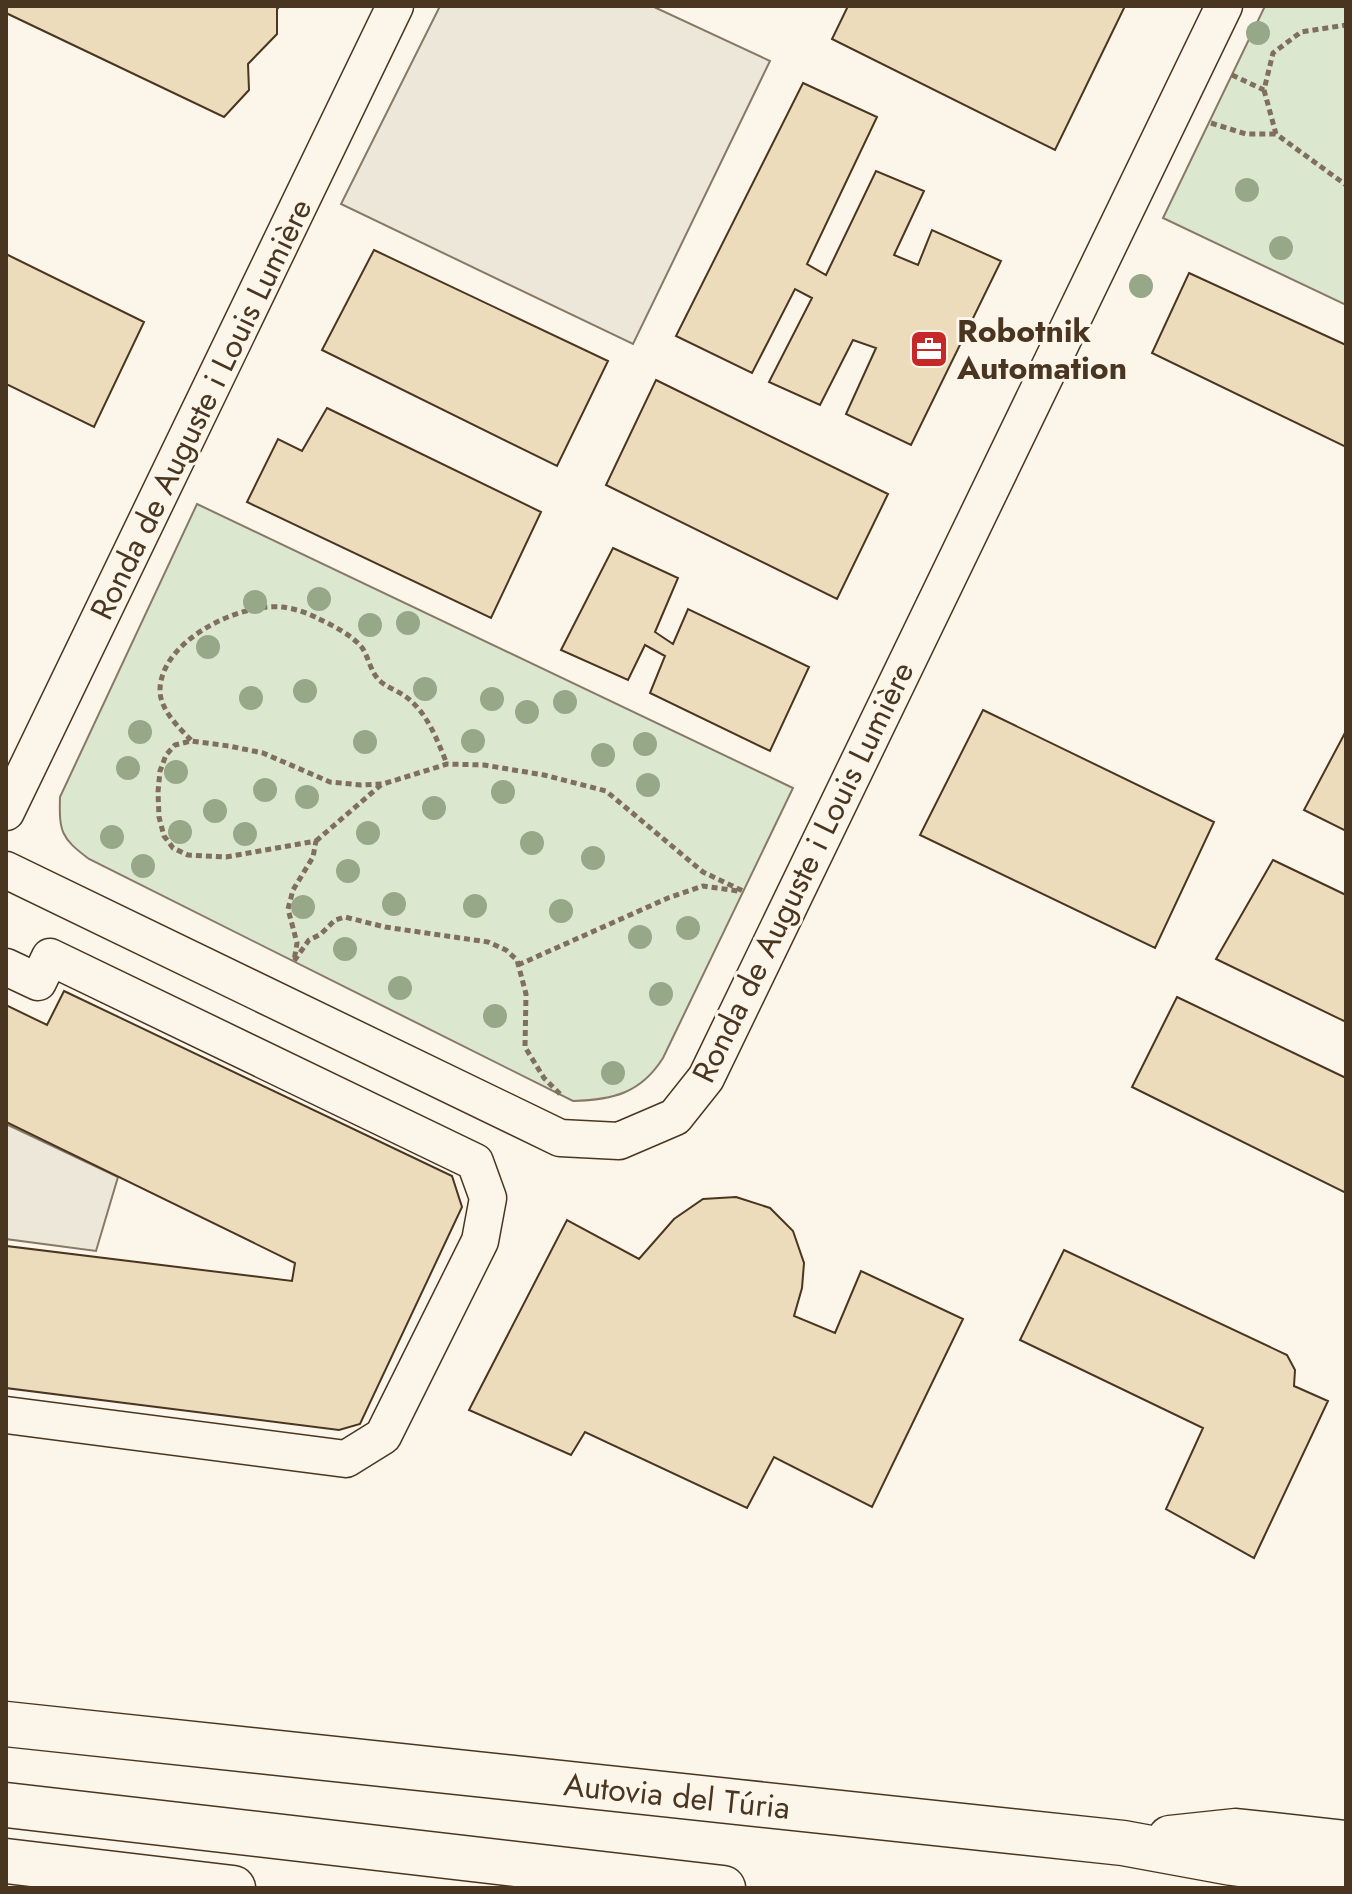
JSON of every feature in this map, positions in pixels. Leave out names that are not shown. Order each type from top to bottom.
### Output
[{"type":"highway","name":"Autovia del Túria","points":[[6,1724],[1123,1843],[1232,1863],[1346,1878]]},
{"type":"highway","points":[[6,1805],[723,1888]]},
{"type":"highway","points":[[1123,1843],[1236,1831],[1346,1843]]},
{"type":"highway","points":[[6,1861],[233,1888]]},
{"type":"street","name":"Ronda de Auguste i Louis Lumière","points":[[6,812],[395,6]]},
{"type":"street","name":"Ronda de Auguste i Louis Lumière","points":[[6,870],[560,1138],[619,1141],[675,1117],[706,1078],[1224,6]]},
{"type":"street","points":[[6,967],[38,982],[50,957],[475,1162],[488,1198],[480,1241],[383,1436],[346,1459],[6,1415]]},
{"type":"path","points":[[1346,25],[1301,32],[1273,53],[1264,90],[1276,134],[1346,185]]},
{"type":"path","points":[[1232,75],[1264,90]]},
{"type":"path","points":[[1211,123],[1246,134],[1276,134]]},
{"type":"path","points":[[191,741],[166,710],[160,690],[165,669],[181,645],[202,629],[231,616],[282,607],[315,617],[362,647],[382,683],[411,701],[422,713],[447,764]]},
{"type":"path","points":[[383,784],[316,841],[226,857],[188,855],[173,848],[164,836],[159,817],[160,771],[166,755],[175,745],[191,741],[263,753],[330,782],[361,785],[383,784],[447,764],[484,765],[544,775],[606,791],[703,872],[743,891],[703,886],[668,898],[518,965]]},
{"type":"path","points":[[316,841],[313,857],[293,890],[288,909],[297,943],[294,961],[309,940],[321,934],[335,920],[345,917],[385,927],[488,942],[506,950],[518,965],[526,994],[525,1047],[538,1071],[560,1094]]},
{"type":"green space","points":[[1265,6],[1346,6],[1346,305],[1163,218]]},
{"type":"green space","points":[[197,504],[793,788],[663,1058],[635,1087],[601,1099],[573,1101],[89,859],[67,839],[61,826],[60,797]]},
{"type":"shaded area","points":[[440,6],[652,6],[770,61],[633,344],[341,204]]},
{"type":"shaded area","points":[[6,1124],[118,1177],[96,1251],[6,1239]]},
{"type":"building","points":[[6,6],[280,6],[277,9],[277,34],[248,64],[249,90],[224,117],[6,13]]},
{"type":"building","points":[[848,6],[1125,6],[1055,150],[832,39]]},
{"type":"building","points":[[803,83],[877,117],[807,264],[826,275],[876,171],[924,191],[894,255],[918,265],[932,230],[1001,261],[911,445],[846,414],[876,348],[853,340],[820,405],[769,382],[812,298],[795,289],[752,373],[676,336]]},
{"type":"building","points":[[374,250],[608,361],[557,466],[322,350]]},
{"type":"building","points":[[6,254],[144,322],[94,427],[6,384]]},
{"type":"building","points":[[1189,273],[1346,345],[1346,447],[1152,353]]},
{"type":"building","points":[[656,380],[888,494],[837,599],[606,485]]},
{"type":"building","points":[[327,408],[541,512],[491,618],[247,502],[278,439],[302,451]]},
{"type":"building","points":[[613,548],[678,578],[655,632],[673,644],[688,609],[809,667],[770,751],[650,693],[665,656],[645,645],[628,680],[561,650]]},
{"type":"building","points":[[983,710],[1214,822],[1155,948],[920,835]]},
{"type":"building","points":[[1346,731],[1346,831],[1304,810]]},
{"type":"building","points":[[1273,860],[1346,895],[1346,1022],[1216,959]]},
{"type":"building","points":[[64,991],[452,1176],[462,1207],[360,1424],[339,1430],[6,1388],[6,1246],[292,1281],[295,1263],[6,1122],[6,1005],[47,1025]]},
{"type":"building","points":[[1177,997],[1346,1078],[1346,1193],[1132,1087]]},
{"type":"building","points":[[736,1197],[770,1208],[793,1231],[804,1263],[802,1288],[794,1316],[835,1333],[861,1271],[963,1319],[872,1507],[774,1457],[747,1508],[585,1432],[571,1455],[469,1410],[567,1220],[639,1259],[674,1219],[703,1199]]},
{"type":"building","points":[[1064,1250],[1287,1355],[1295,1370],[1294,1386],[1328,1401],[1254,1558],[1166,1509],[1203,1428],[1020,1340]]},
{"type":"place","name":"Robotnik Automation","points":[[929,349]]}]
